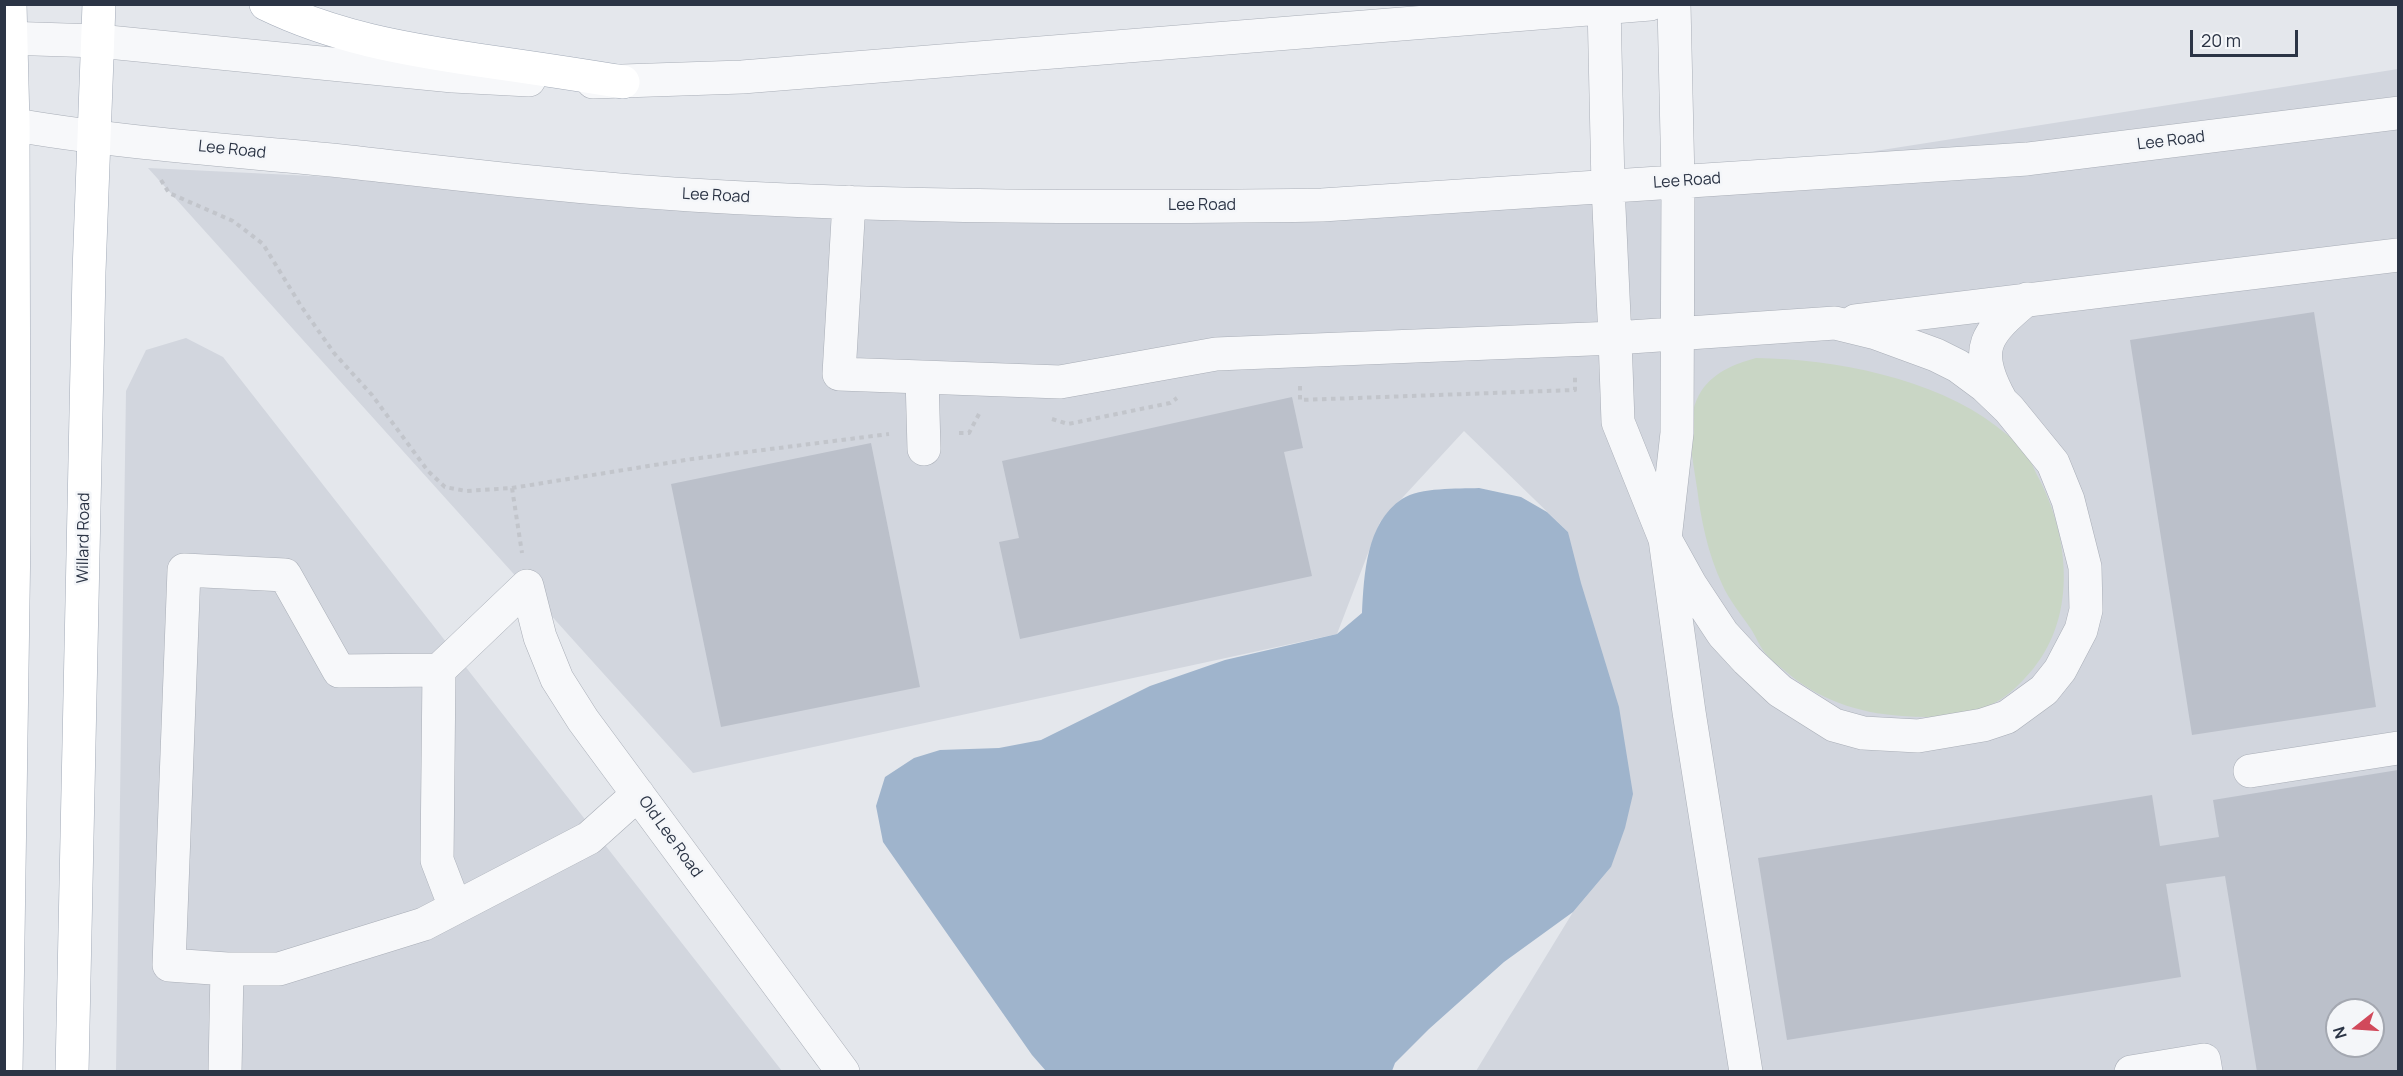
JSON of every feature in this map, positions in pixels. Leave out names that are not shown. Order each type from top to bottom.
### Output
[{"type":"main road","points":[[6,1071],[14,534],[7,38],[10,4]]},
{"type":"main road","name":"Willard Road","points":[[72,1071],[88,308],[99,4]]},
{"type":"main road","points":[[266,4],[300,21],[337,33],[404,49],[623,82]]},
{"type":"street","points":[[1403,24],[1446,4]]},
{"type":"street","points":[[7,38],[98,41],[453,76],[558,82],[623,82],[753,76],[1650,4]]},
{"type":"street","points":[[1674,4],[1678,182],[1677,433],[1665,539],[1689,712],[1746,1071]]},
{"type":"street","points":[[1604,6],[1608,186],[1618,422],[1665,539],[1690,584],[1723,634],[1780,691],[1834,725],[1863,733],[1918,736],[1983,725],[2007,717],[2044,690],[2060,670],[2080,630],[2086,610],[2085,567],[2081,545],[2057,472],[2035,439],[2000,401],[1985,386],[1958,366],[1886,336],[1835,323]]},
{"type":"street","name":"Lee Road","points":[[9,124],[95,136],[519,182],[689,195],[849,202],[1226,206],[1322,205],[2028,159],[2398,112]]},
{"type":"street","points":[[849,202],[839,374],[1060,382],[1216,354],[1614,338],[1835,323],[2398,255]]},
{"type":"street","points":[[2000,401],[1988,377],[1985,360],[1988,342],[1996,325],[2027,299]]},
{"type":"street","points":[[922,377],[924,441]]},
{"type":"street","points":[[527,586],[439,670],[339,671],[285,575],[184,570],[169,965],[227,969],[279,969],[424,924],[589,838],[638,794]]},
{"type":"street","name":"Old Lee Road","points":[[527,586],[540,637],[557,679],[583,720],[843,1071]]},
{"type":"street","points":[[439,670],[437,860],[455,907]]},
{"type":"street","points":[[2250,771],[2398,748]]},
{"type":"street","points":[[225,1071],[227,969]]},
{"type":"street","points":[[2131,1071],[2204,1060],[2206,1071]]},
{"type":"path","points":[[159,176],[169,193],[233,221],[263,244],[301,306],[334,353],[372,395],[428,471],[445,487],[466,492],[512,488],[692,459],[879,434],[924,441],[969,433],[977,415],[987,411]]},
{"type":"path","points":[[1299,381],[1300,400],[1575,390],[1575,369]]},
{"type":"path","points":[[1048,417],[1068,424],[1170,404],[1180,396]]},
{"type":"path","points":[[512,488],[527,586]]},
{"type":"shaded area","points":[[2398,69],[2398,1071],[1476,1071],[1573,912],[1611,867],[1568,532],[1464,431],[1380,522],[1337,634],[693,773],[148,168],[849,202],[1678,182]]},
{"type":"shaded area","points":[[186,338],[223,357],[782,1071],[116,1072],[126,391],[146,350]]},
{"type":"green space","points":[[1756,358],[1818,362],[1850,367],[1913,384],[1971,409],[2007,434],[2025,452],[2048,498],[2056,522],[2062,548],[2064,574],[2057,624],[2047,647],[2033,669],[2007,695],[1988,706],[1956,715],[1913,717],[1869,712],[1838,703],[1810,689],[1764,651],[1728,596],[1713,561],[1701,512],[1691,441],[1694,406],[1704,387],[1724,370]]},
{"type":"water","points":[[1479,488],[1521,497],[1547,512],[1568,532],[1619,707],[1633,794],[1625,828],[1611,867],[1573,912],[1504,962],[1429,1029],[1395,1063],[1392,1071],[1046,1071],[1032,1055],[883,842],[876,806],[885,777],[914,758],[940,750],[999,748],[1041,740],[1150,686],[1225,660],[1337,634],[1362,613],[1369,551],[1381,522],[1390,509],[1402,499],[1419,492]]},
{"type":"building","points":[[2314,312],[2376,707],[2192,735],[2130,340]]},
{"type":"building","points":[[1292,397],[1303,448],[1284,452],[1312,576],[1020,639],[999,542],[1019,538],[1002,461]]},
{"type":"building","points":[[871,443],[920,687],[721,727],[671,484]]},
{"type":"building","points":[[2398,770],[2398,1072],[2257,1072],[2225,876],[2166,884],[2181,977],[1787,1040],[1758,858],[2152,795],[2160,846],[2219,837],[2213,800]]}]
